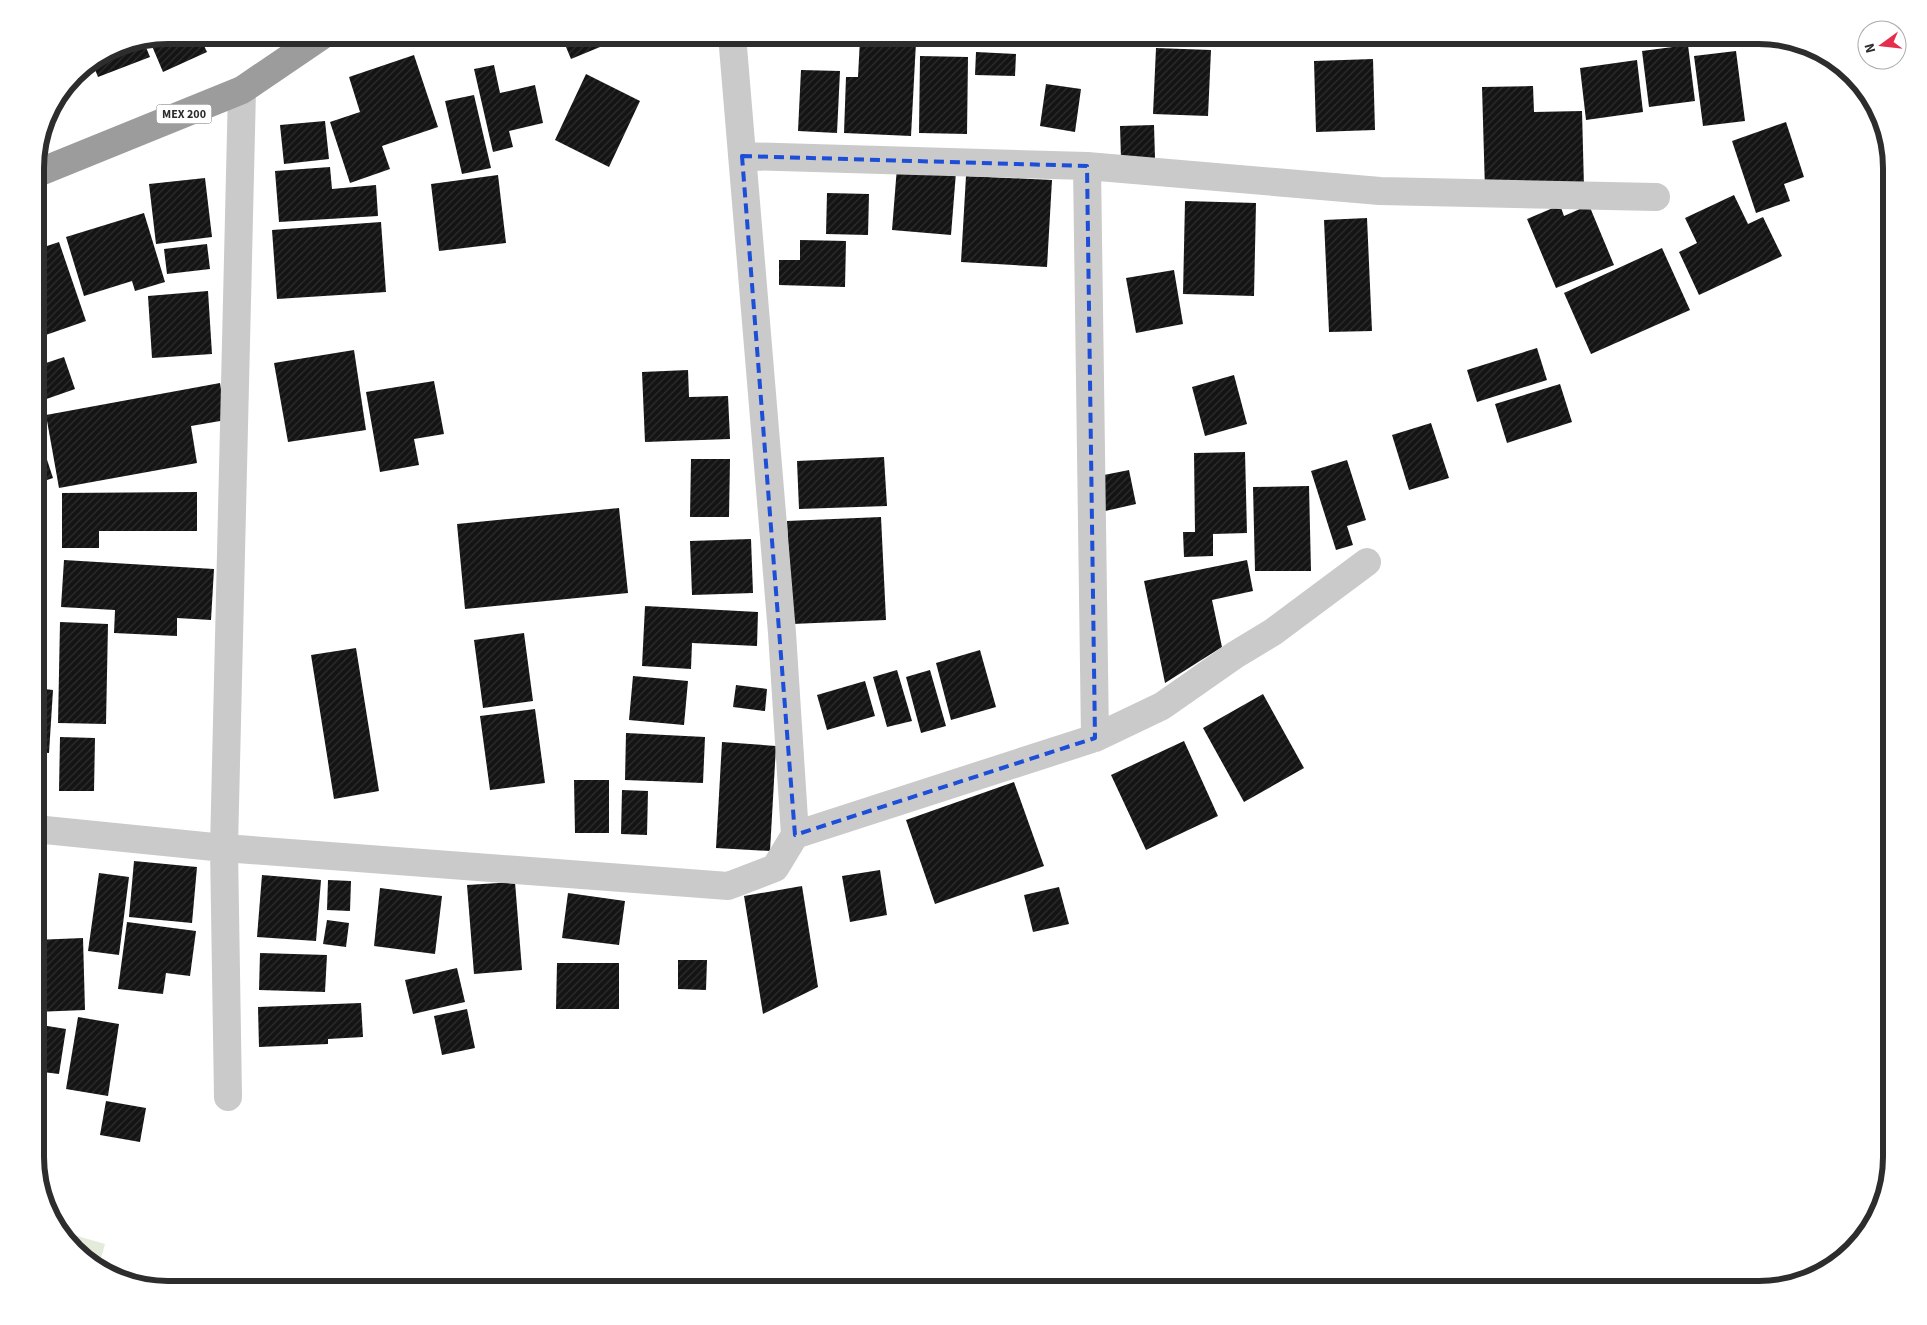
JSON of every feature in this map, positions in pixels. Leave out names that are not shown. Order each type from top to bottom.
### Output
[{"type":"highway","name":"MEX 200","points":[[44,170],[242,90],[314,44]]},
{"type":"street","points":[[44,830],[224,848],[728,886],[775,868],[794,835],[782,633],[733,44]]},
{"type":"street","points":[[228,1097],[224,848],[242,90]]},
{"type":"street","points":[[742,156],[1087,166],[1380,190],[1656,197]]},
{"type":"street","points":[[1087,166],[1094,738]]},
{"type":"street","points":[[794,835],[1094,738],[1162,706],[1235,655],[1273,632],[1367,562]]},
{"type":"highlighted area","points":[[742,156],[1087,166],[1095,738],[795,835]]},
{"type":"green space","points":[[70,1234],[105,1244],[100,1261],[86,1251]]},
{"type":"building","points":[[203,44],[207,52],[163,72],[152,45]]},
{"type":"building","points":[[565,44],[599,44],[600,47],[571,59]]},
{"type":"building","points":[[860,44],[916,44],[911,136],[844,133],[846,77],[858,77]]},
{"type":"building","points":[[1403,44],[1486,44],[1486,45],[1403,47]]},
{"type":"building","points":[[1688,45],[1695,101],[1649,107],[1642,51]]},
{"type":"building","points":[[145,46],[150,57],[98,77],[94,68],[106,60],[120,53]]},
{"type":"building","points":[[1156,48],[1211,50],[1208,116],[1153,114]]},
{"type":"building","points":[[1736,51],[1745,121],[1703,126],[1694,56]]},
{"type":"building","points":[[976,52],[1016,54],[1015,76],[975,75]]},
{"type":"building","points":[[414,55],[438,127],[382,146],[390,169],[350,183],[330,122],[360,112],[349,77]]},
{"type":"building","points":[[920,56],[968,57],[967,134],[919,133]]},
{"type":"building","points":[[1373,59],[1375,130],[1316,132],[1314,61]]},
{"type":"building","points":[[1637,60],[1643,112],[1586,120],[1580,68]]},
{"type":"building","points":[[494,65],[500,93],[535,85],[543,123],[509,131],[513,147],[493,152],[474,69]]},
{"type":"building","points":[[801,70],[840,71],[837,133],[798,131]]},
{"type":"building","points":[[586,74],[640,101],[609,167],[555,140]]},
{"type":"building","points":[[1046,84],[1081,89],[1075,132],[1040,126]]},
{"type":"building","points":[[1533,86],[1534,112],[1582,111],[1584,187],[1485,190],[1482,87]]},
{"type":"building","points":[[474,95],[491,168],[462,174],[445,101]]},
{"type":"building","points":[[325,121],[329,159],[284,164],[280,125]]},
{"type":"building","points":[[1786,122],[1804,177],[1784,184],[1790,201],[1756,213],[1732,141]]},
{"type":"building","points":[[1154,125],[1155,158],[1121,159],[1120,126]]},
{"type":"building","points":[[330,167],[332,189],[376,185],[378,216],[279,222],[275,171]]},
{"type":"building","points":[[897,167],[956,172],[951,235],[892,230]]},
{"type":"building","points":[[498,175],[506,243],[439,251],[431,184]]},
{"type":"building","points":[[966,176],[1052,180],[1047,267],[961,262]]},
{"type":"building","points":[[205,178],[212,237],[156,244],[149,184]]},
{"type":"building","points":[[827,193],[869,194],[868,235],[826,234]]},
{"type":"building","points":[[1734,195],[1748,224],[1763,217],[1782,256],[1699,295],[1679,252],[1697,243],[1685,218]]},
{"type":"building","points":[[1185,201],[1256,203],[1254,296],[1183,294]]},
{"type":"building","points":[[1560,205],[1564,216],[1589,205],[1614,265],[1556,288],[1527,219]]},
{"type":"building","points":[[144,213],[165,282],[135,291],[132,281],[84,296],[66,237]]},
{"type":"building","points":[[1367,218],[1372,331],[1329,332],[1324,220]]},
{"type":"building","points":[[381,222],[386,292],[277,299],[272,230]]},
{"type":"building","points":[[800,240],[846,241],[845,287],[779,285],[779,260],[800,260]]},
{"type":"building","points":[[59,242],[86,321],[44,336],[44,247]]},
{"type":"building","points":[[207,244],[210,269],[167,274],[164,249]]},
{"type":"building","points":[[1662,248],[1690,310],[1591,354],[1564,293]]},
{"type":"building","points":[[1174,270],[1183,324],[1136,333],[1126,278]]},
{"type":"building","points":[[208,291],[212,354],[152,358],[148,296]]},
{"type":"building","points":[[1537,348],[1547,380],[1477,402],[1467,370]]},
{"type":"building","points":[[354,350],[366,430],[288,442],[274,363]]},
{"type":"building","points":[[64,357],[75,389],[44,400],[44,364]]},
{"type":"building","points":[[688,370],[689,397],[728,396],[730,439],[645,442],[642,372]]},
{"type":"building","points":[[1234,375],[1247,424],[1205,436],[1192,387]]},
{"type":"building","points":[[434,381],[444,434],[414,439],[419,465],[380,472],[366,392]]},
{"type":"building","points":[[220,383],[226,420],[191,426],[197,463],[59,488],[46,415]]},
{"type":"building","points":[[1560,384],[1572,422],[1507,443],[1495,404]]},
{"type":"building","points":[[1431,423],[1449,478],[1409,490],[1392,435]]},
{"type":"building","points":[[44,450],[53,478],[44,481]]},
{"type":"building","points":[[1245,452],[1247,533],[1213,534],[1213,556],[1184,557],[1183,532],[1195,532],[1194,453]]},
{"type":"building","points":[[884,457],[887,506],[799,509],[797,461]]},
{"type":"building","points":[[691,459],[730,459],[729,517],[690,517]]},
{"type":"building","points":[[1347,460],[1366,520],[1347,526],[1353,545],[1336,550],[1311,471]]},
{"type":"building","points":[[1129,470],[1136,504],[1101,512],[1094,477]]},
{"type":"building","points":[[1309,486],[1311,571],[1255,571],[1253,487]]},
{"type":"building","points":[[197,492],[197,531],[99,531],[99,548],[62,548],[62,493]]},
{"type":"building","points":[[619,508],[628,593],[465,609],[457,524]]},
{"type":"building","points":[[881,517],[886,620],[792,624],[787,521]]},
{"type":"building","points":[[751,539],[753,593],[692,595],[690,541]]},
{"type":"building","points":[[64,560],[214,569],[211,620],[177,618],[177,636],[114,633],[115,610],[61,607]]},
{"type":"building","points":[[1247,560],[1253,591],[1212,600],[1222,647],[1165,683],[1144,581]]},
{"type":"building","points":[[645,606],[758,612],[757,646],[692,643],[691,669],[642,666]]},
{"type":"building","points":[[60,622],[108,624],[106,724],[58,723]]},
{"type":"building","points":[[524,633],[533,701],[483,708],[474,640]]},
{"type":"building","points":[[356,648],[379,791],[334,799],[311,655]]},
{"type":"building","points":[[980,650],[996,707],[951,720],[936,663]]},
{"type":"building","points":[[897,670],[912,721],[887,727],[873,677]]},
{"type":"building","points":[[930,670],[946,726],[921,733],[906,677]]},
{"type":"building","points":[[633,676],[688,681],[684,725],[629,720]]},
{"type":"building","points":[[865,681],[875,716],[827,730],[817,695]]},
{"type":"building","points":[[736,685],[767,689],[765,711],[733,707]]},
{"type":"building","points":[[44,689],[53,690],[49,753],[44,753]]},
{"type":"building","points":[[1263,694],[1304,768],[1244,802],[1203,728]]},
{"type":"building","points":[[535,709],[545,783],[490,790],[480,716]]},
{"type":"building","points":[[626,733],[705,737],[703,783],[625,780]]},
{"type":"building","points":[[60,737],[95,738],[94,791],[59,791]]},
{"type":"building","points":[[1184,741],[1218,816],[1146,850],[1111,775]]},
{"type":"building","points":[[722,742],[776,746],[770,851],[716,848]]},
{"type":"building","points":[[574,780],[609,780],[609,833],[575,833]]},
{"type":"building","points":[[1014,782],[1044,866],[935,904],[906,820]]},
{"type":"building","points":[[622,790],[648,791],[647,835],[621,834]]},
{"type":"building","points":[[134,861],[197,867],[192,923],[129,917]]},
{"type":"building","points":[[880,870],[887,915],[850,922],[842,876]]},
{"type":"building","points":[[99,873],[129,877],[119,955],[88,951]]},
{"type":"building","points":[[262,875],[321,880],[316,941],[257,937]]},
{"type":"building","points":[[328,880],[351,881],[350,911],[327,910]]},
{"type":"building","points":[[515,882],[522,970],[474,974],[467,885]]},
{"type":"building","points":[[802,886],[818,987],[763,1014],[744,896]]},
{"type":"building","points":[[1059,887],[1069,924],[1033,932],[1024,895]]},
{"type":"building","points":[[380,888],[442,896],[435,954],[374,946]]},
{"type":"building","points":[[568,893],[625,901],[619,945],[562,938]]},
{"type":"building","points":[[327,920],[349,923],[346,947],[323,944]]},
{"type":"building","points":[[127,922],[196,931],[190,976],[166,973],[163,994],[118,989]]},
{"type":"building","points":[[83,938],[85,1010],[44,1012],[44,940]]},
{"type":"building","points":[[260,953],[327,955],[325,992],[259,990]]},
{"type":"building","points":[[678,960],[707,960],[706,990],[678,989]]},
{"type":"building","points":[[557,963],[619,963],[619,1009],[556,1009]]},
{"type":"building","points":[[457,968],[465,1002],[413,1014],[405,980]]},
{"type":"building","points":[[361,1003],[363,1037],[328,1039],[328,1044],[259,1047],[258,1007]]},
{"type":"building","points":[[467,1009],[475,1048],[442,1055],[434,1016]]},
{"type":"building","points":[[78,1017],[119,1024],[108,1096],[66,1089]]},
{"type":"building","points":[[44,1025],[66,1029],[59,1074],[44,1072]]},
{"type":"building","points":[[106,1101],[146,1108],[140,1142],[100,1135]]}]
